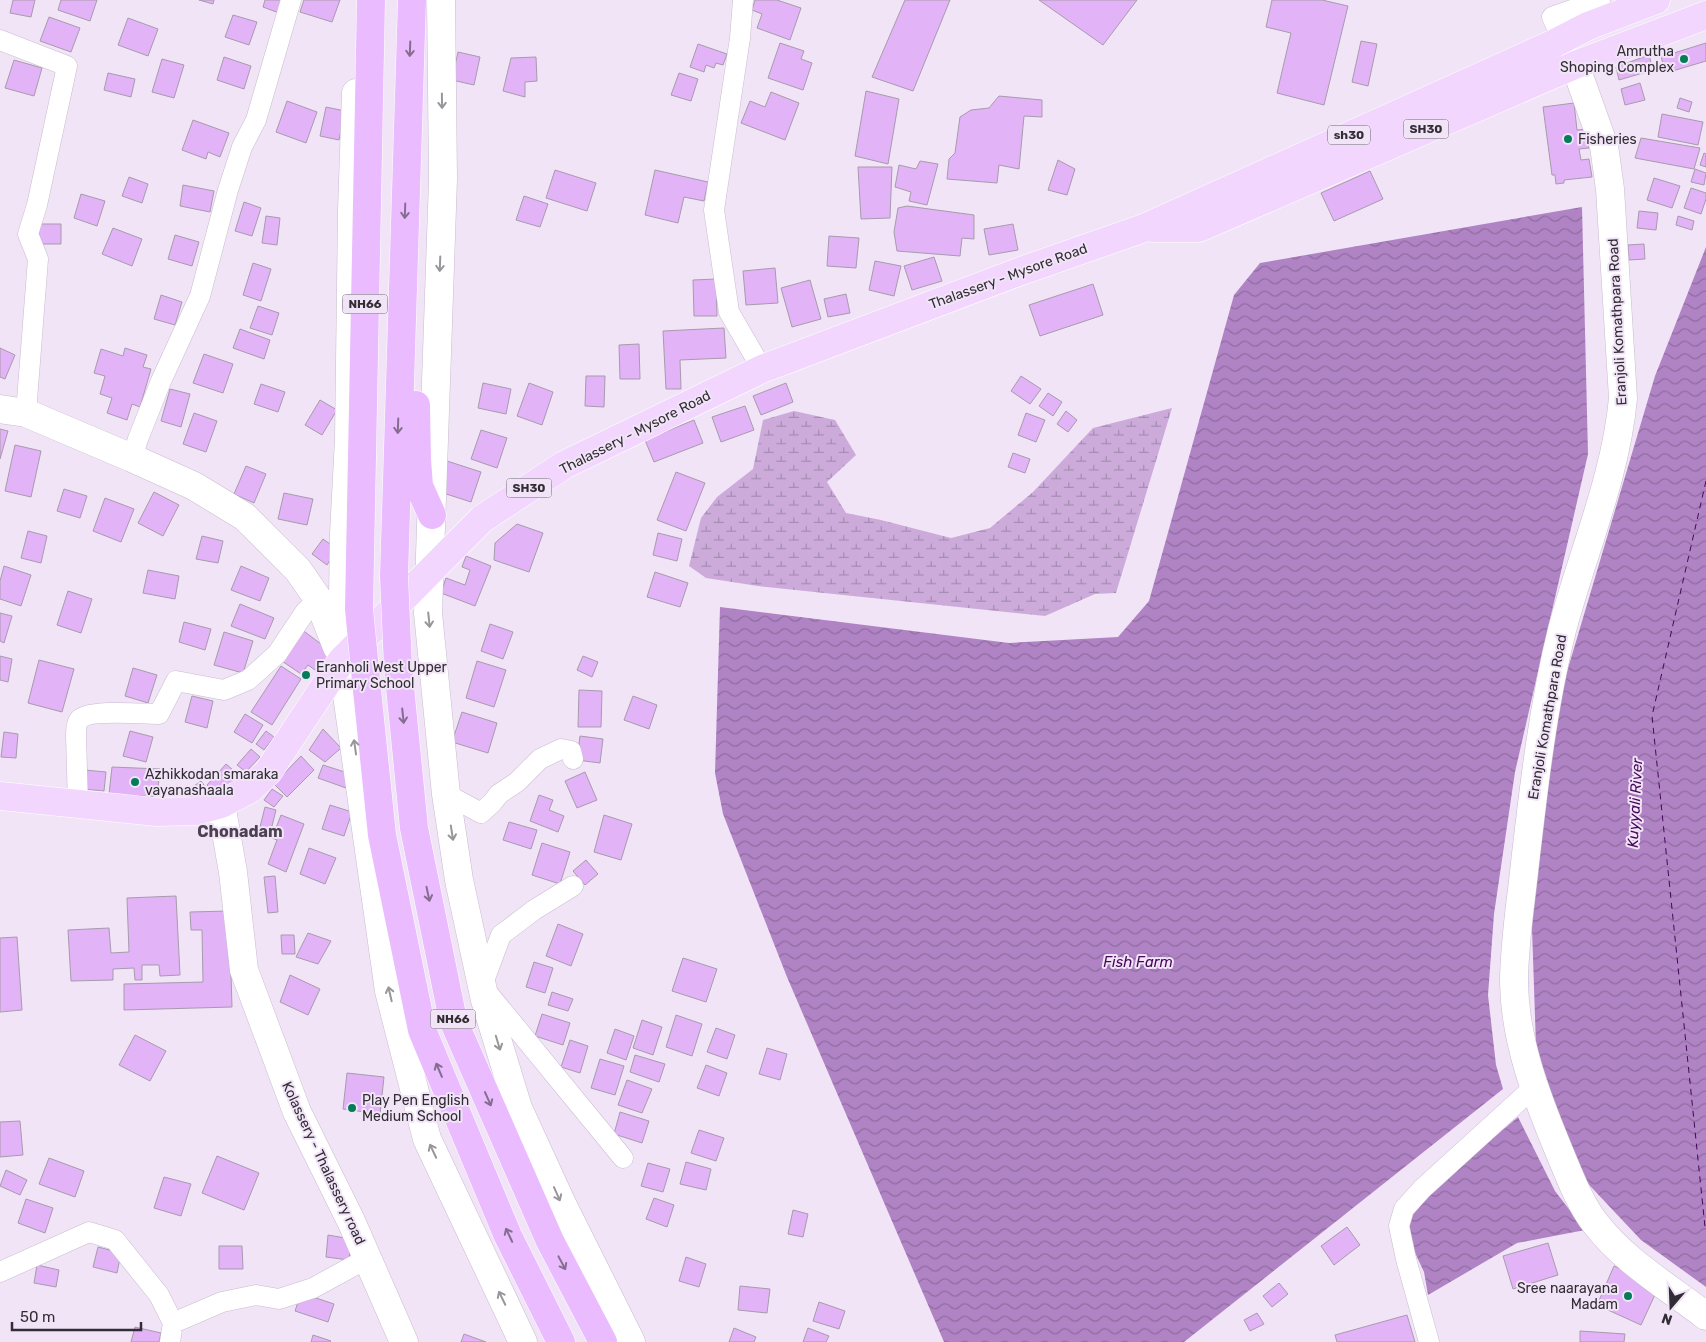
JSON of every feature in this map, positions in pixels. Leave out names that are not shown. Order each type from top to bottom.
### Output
[{"type":"highway","name":"NH66","points":[[371,0],[360,609],[382,835],[422,1030],[508,1236],[561,1342]]},
{"type":"highway","name":"NH66","points":[[412,0],[394,576],[398,667],[414,828],[453,1020],[550,1241],[603,1342]]},
{"type":"highway","points":[[400,354],[416,400],[419,486],[432,515]]},
{"type":"highway","points":[[344,534],[353,508],[354,464],[362,433]]},
{"type":"main road","name":"sh30","points":[[1144,228],[1555,43],[1588,26],[1647,3]]},
{"type":"main road","name":"SH30","points":[[1144,228],[1199,228],[1574,65],[1706,14]]},
{"type":"main road","name":"Thalassery - Mysore Road","points":[[0,796],[157,812],[196,811],[221,804],[250,789],[268,772],[342,660],[482,519],[564,465],[762,369],[1021,271],[1144,228]]},
{"type":"street","points":[[132,458],[161,381],[200,296],[228,190],[242,147],[256,120],[291,0]]},
{"type":"street","points":[[360,0],[352,210],[349,439],[344,534],[342,660],[389,991],[427,1139],[523,1342]]},
{"type":"street","points":[[441,0],[443,179],[428,613],[446,794],[460,880],[482,986],[518,1108],[562,1206],[630,1342]]},
{"type":"street","points":[[743,0],[740,38],[714,210],[729,312],[762,369]]},
{"type":"street","points":[[1574,65],[1552,17],[1600,0]]},
{"type":"street","points":[[0,40],[67,66],[37,205],[28,234],[38,259],[26,414]]},
{"type":"street","name":"Eranjoli Komathpara Road","points":[[1574,65],[1604,146],[1610,189],[1623,398],[1621,424],[1613,458],[1562,631],[1551,681],[1532,799],[1514,982],[1520,1032],[1533,1088],[1575,1189],[1594,1222],[1620,1251],[1706,1316]]},
{"type":"street","points":[[0,409],[26,414],[132,458],[194,486],[245,517],[298,570],[318,599],[342,660]]},
{"type":"street","points":[[78,805],[76,726],[79,720],[101,713],[159,714],[176,681],[224,690],[248,680],[276,654],[305,612],[318,599]]},
{"type":"street","points":[[446,794],[481,813],[492,804],[499,794],[517,782],[540,759],[561,749],[572,751],[573,759]]},
{"type":"street","name":"Kolassery - Thalassery road","points":[[221,804],[233,872],[244,970],[297,1112],[368,1258],[404,1342]]},
{"type":"street","points":[[482,986],[501,935],[534,910],[573,886]]},
{"type":"street","points":[[482,986],[623,1158]]},
{"type":"street","points":[[1428,1342],[1399,1226],[1404,1209],[1422,1188],[1533,1088]]},
{"type":"street","points":[[0,1272],[89,1232],[115,1240],[159,1295],[171,1332],[222,1302],[256,1295],[280,1298],[313,1288],[368,1258]]},
{"type":"green space","points":[[1172,408],[1116,593],[1095,594],[1045,616],[758,586],[706,578],[689,566],[701,518],[717,497],[753,469],[763,420],[794,411],[835,420],[856,455],[827,482],[846,513],[951,538],[990,528],[1033,492],[1093,428]]},
{"type":"water","name":"Fish Farm","points":[[1582,207],[1588,454],[1515,772],[1494,914],[1488,995],[1496,1065],[1503,1089],[1184,1342],[944,1342],[787,977],[723,814],[715,773],[720,607],[1009,643],[1118,637],[1149,601],[1234,295],[1260,263]]},
{"type":"water","name":"Kuyyali River","points":[[1706,247],[1706,1287],[1641,1240],[1577,1172],[1536,1046],[1531,899],[1555,712],[1655,376]]},
{"type":"water","points":[[1518,1117],[1555,1191],[1585,1230],[1517,1243],[1428,1295],[1424,1272],[1411,1244],[1409,1214],[1447,1177]]},
{"type":"building","points":[[13,0],[35,0],[31,17],[10,13]]},
{"type":"building","points":[[61,0],[97,0],[90,21],[58,10]]},
{"type":"building","points":[[199,0],[214,0],[213,4]]},
{"type":"building","points":[[265,0],[284,0],[279,13],[263,7]]},
{"type":"building","points":[[304,0],[340,0],[332,22],[300,12]]},
{"type":"building","points":[[755,0],[777,0],[801,8],[790,40],[757,28],[762,14],[752,10]]},
{"type":"building","points":[[905,0],[950,0],[913,91],[872,77]]},
{"type":"building","points":[[1039,0],[1137,0],[1103,45]]},
{"type":"building","points":[[1272,0],[1322,0],[1348,6],[1324,105],[1277,93],[1291,33],[1266,27]]},
{"type":"building","points":[[233,15],[257,22],[249,45],[225,37]]},
{"type":"building","points":[[49,17],[80,28],[71,52],[40,41]]},
{"type":"building","points":[[128,18],[158,29],[148,56],[118,45]]},
{"type":"building","points":[[1361,41],[1377,44],[1368,86],[1352,82]]},
{"type":"building","points":[[780,43],[804,51],[801,59],[812,63],[803,90],[768,78]]},
{"type":"building","name":"Amrutha Shoping Complex","points":[[1706,43],[1706,61],[1666,73],[1661,57]]},
{"type":"building","points":[[698,44],[727,54],[723,65],[716,63],[714,68],[706,65],[704,72],[690,67]]},
{"type":"building","points":[[458,52],[480,57],[474,85],[452,80]]},
{"type":"building","points":[[1649,55],[1653,70],[1619,80],[1616,67]]},
{"type":"building","points":[[224,57],[251,66],[244,89],[217,80]]},
{"type":"building","points":[[536,57],[537,81],[525,82],[525,97],[503,91],[511,58]]},
{"type":"building","points":[[162,59],[184,65],[174,98],[152,92]]},
{"type":"building","points":[[14,60],[42,68],[34,96],[5,88]]},
{"type":"building","points":[[108,73],[135,79],[131,97],[104,90]]},
{"type":"building","points":[[679,73],[698,79],[691,101],[671,95]]},
{"type":"building","points":[[1640,83],[1645,100],[1625,105],[1621,89]]},
{"type":"building","points":[[866,91],[899,99],[888,164],[855,156]]},
{"type":"building","points":[[771,92],[799,103],[785,140],[741,123],[750,101],[765,107]]},
{"type":"building","points":[[999,96],[1042,100],[1042,117],[1024,116],[1019,169],[999,165],[997,183],[947,179],[949,159],[955,153],[960,117],[971,110],[989,108]]},
{"type":"building","points":[[1680,98],[1692,102],[1689,112],[1677,108]]},
{"type":"building","points":[[287,101],[317,112],[306,143],[276,132]]},
{"type":"building","name":"Fisheries","points":[[1574,103],[1577,130],[1587,129],[1589,148],[1579,149],[1581,160],[1589,159],[1592,177],[1564,180],[1564,183],[1556,184],[1555,175],[1552,175],[1543,107]]},
{"type":"building","points":[[326,107],[345,111],[339,140],[320,136]]},
{"type":"building","points":[[1662,114],[1703,122],[1698,145],[1658,137]]},
{"type":"building","points":[[193,120],[229,133],[220,157],[208,152],[206,159],[182,150]]},
{"type":"building","points":[[1641,138],[1700,148],[1694,169],[1635,158]]},
{"type":"building","points":[[1704,153],[1706,154],[1706,167],[1700,165]]},
{"type":"building","points":[[1058,160],[1075,169],[1067,195],[1048,190]]},
{"type":"building","points":[[920,161],[938,164],[927,205],[909,201],[911,192],[895,187],[899,165],[916,169]]},
{"type":"building","points":[[858,167],[892,167],[890,218],[861,219]]},
{"type":"building","points":[[1695,169],[1706,173],[1704,185],[1691,182]]},
{"type":"building","points":[[555,170],[596,183],[587,211],[546,198]]},
{"type":"building","points":[[655,170],[708,182],[704,201],[684,197],[678,223],[645,215]]},
{"type":"building","points":[[1370,171],[1383,199],[1334,221],[1321,193]]},
{"type":"building","points":[[129,177],[148,184],[142,203],[122,196]]},
{"type":"building","points":[[1654,178],[1680,186],[1672,208],[1647,200]]},
{"type":"building","points":[[183,185],[214,191],[210,212],[180,206]]},
{"type":"building","points":[[1691,188],[1706,193],[1701,214],[1684,208]]},
{"type":"building","points":[[81,194],[105,201],[97,226],[74,218]]},
{"type":"building","points":[[524,196],[548,204],[540,227],[516,220]]},
{"type":"building","points":[[244,202],[261,208],[252,236],[235,231]]},
{"type":"building","points":[[907,206],[974,215],[974,239],[962,238],[960,256],[897,251],[894,232],[898,208]]},
{"type":"building","points":[[1639,211],[1658,213],[1656,230],[1637,228]]},
{"type":"building","points":[[266,216],[280,218],[277,245],[262,243]]},
{"type":"building","points":[[1678,216],[1694,221],[1692,230],[1676,225]]},
{"type":"building","points":[[36,224],[61,224],[61,244],[36,244]]},
{"type":"building","points":[[1013,224],[1018,250],[989,255],[984,229]]},
{"type":"building","points":[[113,228],[142,239],[132,266],[102,254]]},
{"type":"building","points":[[175,235],[199,242],[192,266],[168,259]]},
{"type":"building","points":[[829,236],[859,238],[856,268],[827,266]]},
{"type":"building","points":[[1644,244],[1645,259],[1629,260],[1628,245]]},
{"type":"building","points":[[934,257],[942,281],[912,290],[904,266]]},
{"type":"building","points":[[875,261],[901,266],[894,296],[869,290]]},
{"type":"building","points":[[253,263],[271,269],[261,301],[243,295]]},
{"type":"building","points":[[775,268],[778,303],[746,305],[743,271]]},
{"type":"building","points":[[716,279],[717,316],[694,316],[693,280]]},
{"type":"building","points":[[810,280],[821,319],[792,327],[781,288]]},
{"type":"building","points":[[1093,284],[1103,315],[1040,336],[1029,305]]},
{"type":"building","points":[[846,294],[850,313],[828,317],[824,299]]},
{"type":"building","points":[[161,295],[182,302],[175,325],[154,319]]},
{"type":"building","points":[[258,306],[279,313],[272,335],[250,328]]},
{"type":"building","points":[[724,328],[726,358],[680,360],[681,389],[666,389],[663,331]]},
{"type":"building","points":[[240,329],[270,340],[264,359],[233,348]]},
{"type":"building","points":[[639,344],[640,379],[620,379],[619,345]]},
{"type":"building","points":[[0,348],[15,355],[5,379],[0,377]]},
{"type":"building","points":[[125,348],[147,355],[143,367],[151,369],[140,407],[132,404],[127,420],[107,413],[112,398],[100,394],[105,376],[94,373],[101,349],[123,356]]},
{"type":"building","points":[[204,354],[233,364],[223,393],[193,383]]},
{"type":"building","points":[[586,376],[605,376],[604,407],[585,406]]},
{"type":"building","points":[[1021,376],[1041,389],[1030,404],[1011,391]]},
{"type":"building","points":[[483,383],[511,389],[506,414],[478,408]]},
{"type":"building","points":[[529,383],[553,392],[542,425],[517,416]]},
{"type":"building","points":[[786,383],[793,402],[761,415],[753,396]]},
{"type":"building","points":[[261,384],[285,392],[278,412],[254,404]]},
{"type":"building","points":[[170,389],[190,394],[181,427],[161,421]]},
{"type":"building","points":[[1048,393],[1062,402],[1053,416],[1039,406]]},
{"type":"building","points":[[320,400],[337,410],[322,435],[305,425]]},
{"type":"building","points":[[745,406],[754,430],[721,442],[712,417]]},
{"type":"building","points":[[1066,411],[1077,420],[1068,432],[1057,424]]},
{"type":"building","points":[[194,413],[217,421],[206,452],[183,444]]},
{"type":"building","points":[[1026,413],[1045,420],[1036,442],[1018,435]]},
{"type":"building","points":[[694,420],[703,443],[654,462],[645,440]]},
{"type":"building","points":[[0,429],[8,431],[0,459]]},
{"type":"building","points":[[481,430],[507,438],[497,468],[471,459]]},
{"type":"building","points":[[15,445],[41,451],[31,497],[5,491]]},
{"type":"building","points":[[1013,453],[1030,459],[1025,473],[1008,467]]},
{"type":"building","points":[[447,461],[481,472],[471,502],[437,491]]},
{"type":"building","points":[[246,466],[266,474],[254,503],[234,494]]},
{"type":"building","points":[[676,472],[705,483],[686,531],[657,520]]},
{"type":"building","points":[[64,489],[87,496],[80,518],[57,511]]},
{"type":"building","points":[[154,492],[179,505],[163,536],[138,523]]},
{"type":"building","points":[[284,493],[313,499],[307,525],[278,519]]},
{"type":"building","points":[[105,498],[134,509],[121,542],[93,531]]},
{"type":"building","points":[[517,524],[543,533],[529,572],[494,560],[495,543]]},
{"type":"building","points":[[28,531],[47,536],[41,563],[21,558]]},
{"type":"building","points":[[658,533],[682,539],[677,561],[653,555]]},
{"type":"building","points":[[202,536],[223,541],[218,563],[196,559]]},
{"type":"building","points":[[323,539],[337,549],[327,565],[312,554]]},
{"type":"building","points":[[466,556],[491,566],[475,606],[441,593],[446,578],[465,585],[470,570],[462,567]]},
{"type":"building","points":[[4,566],[31,575],[21,606],[0,599],[0,581]]},
{"type":"building","points":[[241,566],[269,578],[260,601],[231,590]]},
{"type":"building","points":[[148,570],[179,576],[175,599],[143,593]]},
{"type":"building","points":[[655,572],[688,583],[680,607],[647,597]]},
{"type":"building","points":[[68,591],[92,599],[81,633],[57,625]]},
{"type":"building","points":[[240,604],[274,618],[265,639],[231,626]]},
{"type":"building","points":[[0,613],[12,616],[4,643],[0,641]]},
{"type":"building","points":[[184,622],[211,629],[205,650],[179,642]]},
{"type":"building","points":[[490,624],[513,632],[503,659],[481,651]]},
{"type":"building","points":[[301,629],[337,656],[322,675],[308,665],[301,674],[279,659]]},
{"type":"building","points":[[224,632],[253,641],[243,673],[214,665]]},
{"type":"building","points":[[0,656],[12,659],[8,682],[0,680]]},
{"type":"building","points":[[583,656],[598,662],[592,677],[577,670]]},
{"type":"building","points":[[39,660],[74,669],[62,712],[28,703]]},
{"type":"building","points":[[477,661],[506,670],[494,707],[466,698]]},
{"type":"building","points":[[281,666],[301,679],[272,725],[251,712]]},
{"type":"building","points":[[133,668],[157,675],[148,703],[125,696]]},
{"type":"building","points":[[579,690],[602,691],[601,727],[578,727]]},
{"type":"building","points":[[192,696],[213,701],[207,728],[185,722]]},
{"type":"building","points":[[633,696],[657,705],[649,729],[624,720]]},
{"type":"building","points":[[462,712],[497,723],[488,753],[452,742]]},
{"type":"building","points":[[245,714],[263,725],[252,743],[234,732]]},
{"type":"building","points":[[323,729],[341,748],[325,762],[309,750]]},
{"type":"building","points":[[130,731],[153,737],[146,762],[123,756]]},
{"type":"building","points":[[266,731],[274,737],[264,750],[256,744]]},
{"type":"building","points":[[4,732],[18,734],[16,758],[1,757]]},
{"type":"building","points":[[580,736],[603,739],[600,763],[577,760]]},
{"type":"building","points":[[251,749],[260,757],[246,772],[237,765]]},
{"type":"building","points":[[301,756],[314,770],[287,797],[274,784]]},
{"type":"building","points":[[226,764],[239,775],[219,796],[207,785]]},
{"type":"building","points":[[323,765],[351,774],[346,788],[318,778]]},
{"type":"building","name":"Azhikkodan smaraka vayanashaala","points":[[112,767],[160,769],[157,797],[109,794]]},
{"type":"building","points":[[85,770],[106,772],[104,791],[83,789]]},
{"type":"building","points":[[585,772],[597,800],[577,808],[565,781]]},
{"type":"building","points":[[201,781],[210,793],[196,803],[187,791]]},
{"type":"building","points":[[272,789],[283,796],[274,807],[264,800]]},
{"type":"building","points":[[539,795],[553,800],[549,810],[564,816],[558,832],[530,821]]},
{"type":"building","points":[[330,805],[352,812],[344,836],[322,829]]},
{"type":"building","points":[[265,807],[276,810],[271,830],[260,827]]},
{"type":"building","points":[[281,815],[304,824],[286,872],[268,864],[277,840],[272,838]]},
{"type":"building","points":[[604,815],[632,824],[621,860],[594,852]]},
{"type":"building","points":[[509,822],[537,830],[531,849],[503,840]]},
{"type":"building","points":[[542,843],[570,852],[560,884],[532,875]]},
{"type":"building","points":[[309,848],[336,858],[325,884],[300,874]]},
{"type":"building","points":[[586,860],[598,874],[585,885],[573,871]]},
{"type":"building","points":[[275,876],[278,912],[268,913],[264,877]]},
{"type":"building","points":[[176,896],[180,975],[160,976],[159,965],[142,965],[142,980],[135,980],[134,968],[113,969],[113,980],[71,981],[68,930],[109,928],[111,953],[129,952],[127,898]]},
{"type":"building","points":[[229,911],[232,1007],[124,1010],[124,984],[203,982],[202,930],[191,930],[190,912]]},
{"type":"building","points":[[558,924],[583,934],[571,966],[546,956]]},
{"type":"building","points":[[308,933],[331,941],[318,964],[296,957]]},
{"type":"building","points":[[281,935],[294,935],[295,954],[282,954]]},
{"type":"building","points":[[17,937],[22,1010],[0,1012],[0,938]]},
{"type":"building","points":[[683,958],[717,969],[706,1002],[672,991]]},
{"type":"building","points":[[534,962],[553,968],[545,993],[526,987]]},
{"type":"building","points":[[290,975],[320,989],[308,1015],[280,1002]]},
{"type":"building","points":[[552,992],[573,999],[568,1011],[548,1005]]},
{"type":"building","points":[[542,1014],[570,1023],[563,1045],[535,1036]]},
{"type":"building","points":[[676,1015],[702,1024],[692,1056],[666,1047]]},
{"type":"building","points":[[642,1020],[662,1027],[653,1055],[633,1048]]},
{"type":"building","points":[[716,1028],[735,1035],[727,1059],[707,1052]]},
{"type":"building","points":[[615,1029],[634,1036],[626,1060],[607,1053]]},
{"type":"building","points":[[135,1035],[166,1051],[150,1081],[119,1065]]},
{"type":"building","points":[[570,1040],[588,1046],[580,1073],[561,1067]]},
{"type":"building","points":[[767,1048],[787,1054],[780,1080],[759,1074]]},
{"type":"building","points":[[635,1055],[665,1064],[659,1082],[630,1072]]},
{"type":"building","points":[[600,1059],[624,1066],[615,1095],[591,1088]]},
{"type":"building","points":[[706,1065],[727,1073],[719,1096],[697,1088]]},
{"type":"building","name":"Play Pen English Medium School","points":[[347,1073],[384,1077],[380,1114],[343,1109]]},
{"type":"building","points":[[627,1080],[652,1089],[642,1113],[618,1105]]},
{"type":"building","points":[[620,1112],[649,1121],[642,1143],[614,1134]]},
{"type":"building","points":[[20,1121],[23,1155],[0,1157],[0,1122]]},
{"type":"building","points":[[699,1130],[724,1138],[716,1161],[691,1153]]},
{"type":"building","points":[[217,1156],[259,1173],[244,1210],[202,1193]]},
{"type":"building","points":[[49,1158],[84,1171],[75,1197],[39,1184]]},
{"type":"building","points":[[686,1162],[711,1169],[706,1190],[680,1184]]},
{"type":"building","points":[[648,1163],[670,1169],[663,1192],[641,1186]]},
{"type":"building","points":[[6,1170],[27,1180],[20,1195],[0,1186]]},
{"type":"building","points":[[164,1177],[191,1184],[181,1216],[154,1208]]},
{"type":"building","points":[[654,1198],[674,1205],[667,1227],[646,1219]]},
{"type":"building","points":[[26,1199],[53,1208],[45,1233],[18,1223]]},
{"type":"building","points":[[793,1210],[808,1214],[803,1237],[788,1234]]},
{"type":"building","points":[[1347,1227],[1360,1245],[1334,1265],[1321,1246]]},
{"type":"building","points":[[328,1235],[351,1239],[349,1260],[326,1257]]},
{"type":"building","points":[[1548,1243],[1558,1275],[1513,1289],[1503,1256]]},
{"type":"building","points":[[219,1246],[242,1246],[243,1269],[219,1269]]},
{"type":"building","points":[[98,1247],[121,1253],[117,1273],[93,1267]]},
{"type":"building","points":[[686,1257],[706,1264],[699,1287],[679,1281]]},
{"type":"building","points":[[37,1265],[59,1270],[56,1287],[34,1283]]},
{"type":"building","name":"Sree naarayana Madam","points":[[1614,1266],[1659,1286],[1641,1325],[1597,1305]]},
{"type":"building","points":[[1279,1283],[1288,1294],[1272,1307],[1263,1296]]},
{"type":"building","points":[[740,1286],[770,1289],[767,1313],[738,1310]]},
{"type":"building","points":[[301,1293],[334,1304],[328,1322],[295,1311]]},
{"type":"building","points":[[819,1302],[845,1311],[839,1329],[813,1321]]},
{"type":"building","points":[[1257,1313],[1264,1324],[1250,1331],[1244,1320]]},
{"type":"building","points":[[1407,1315],[1415,1342],[1337,1342],[1335,1335]]},
{"type":"building","points":[[135,1327],[161,1333],[159,1342],[131,1342]]},
{"type":"building","points":[[734,1328],[756,1337],[754,1342],[729,1342]]},
{"type":"building","points":[[808,1328],[829,1336],[826,1342],[803,1342]]},
{"type":"building","points":[[1580,1331],[1625,1334],[1624,1342],[1580,1342]]},
{"type":"building","points":[[464,1334],[486,1342],[461,1342]]},
{"type":"building","points":[[313,1335],[331,1341],[311,1342]]},
{"type":"ferry route","points":[[1706,481],[1652,716],[1706,1226]]},
{"type":"place","name":"Amrutha Shoping Complex","points":[[1684,59]]},
{"type":"place","name":"Fisheries","points":[[1568,139]]},
{"type":"place","name":"Eranholi West Upper Primary School","points":[[306,675]]},
{"type":"place","name":"Azhikkodan smaraka vayanashaala","points":[[135,782]]},
{"type":"place","name":"Play Pen English Medium School","points":[[352,1108]]},
{"type":"place","name":"Sree naarayana Madam","points":[[1628,1296]]},
{"type":"district","name":"Chonadam","points":[[240,831]]}]
